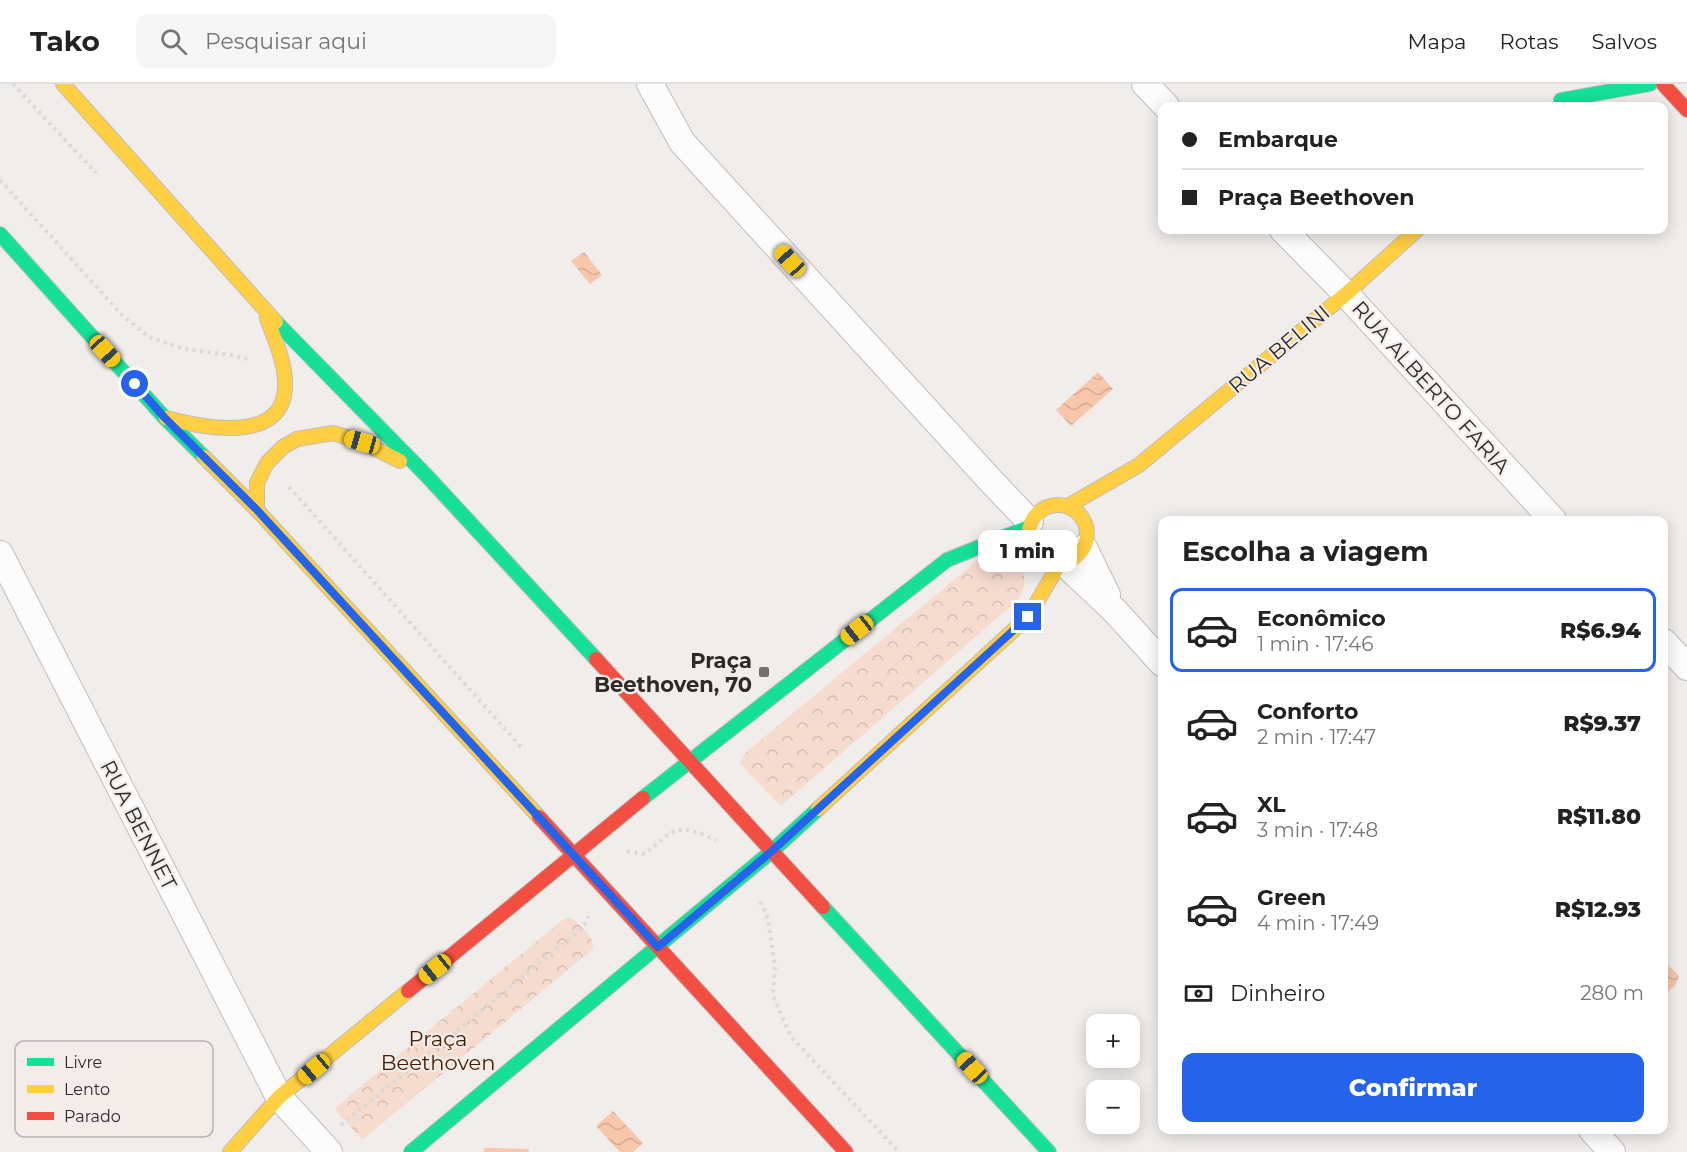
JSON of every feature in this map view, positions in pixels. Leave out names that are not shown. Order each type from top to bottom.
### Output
[{"type":"main road","points":[[63,84],[265,311],[426,475],[1049,1152]]},
{"type":"main road","points":[[1559,102],[1568,84]]},
{"type":"main road","points":[[1567,102],[1650,84]]},
{"type":"main road","points":[[1663,84],[1687,110]]},
{"type":"main road","points":[[0,234],[164,417],[257,510],[846,1152]]},
{"type":"main road","name":"RUA BELINI","points":[[1068,506],[1139,465],[1346,294],[1413,234]]},
{"type":"main road","points":[[164,417],[202,428],[225,431],[248,428],[273,416],[283,404],[286,384],[284,366],[265,311]]},
{"type":"main road","points":[[257,510],[257,483],[267,463],[283,447],[297,439],[333,433],[362,442],[426,475]]},
{"type":"main road","name":"RUA BELINI","points":[[1109,500],[1139,465]]},
{"type":"main road","points":[[230,1152],[279,1097],[572,856],[946,560],[1033,519],[1054,505],[1068,506],[1083,518],[1078,544],[1028,617],[772,851],[411,1152]]},
{"type":"main road","points":[[1033,519],[1028,538],[1032,549],[1039,557],[1048,562],[1078,544]]},
{"type":"street","points":[[650,84],[682,142],[991,481],[1033,519]]},
{"type":"street","points":[[1145,84],[1162,102]]},
{"type":"street","name":"RUA ALBERTO FARIA","points":[[1287,234],[1346,294],[1549,516]]},
{"type":"street","points":[[1078,544],[1115,611],[1158,659]]},
{"type":"street","name":"RUA BENNET","points":[[0,554],[279,1097]]},
{"type":"street","points":[[1668,646],[1687,667]]},
{"type":"street","points":[[279,1097],[322,1144]]},
{"type":"street","points":[[1596,1134],[1612,1152]]},
{"type":"path","points":[[0,180],[122,315],[149,337],[184,349],[231,355],[262,363],[286,384]]},
{"type":"path","points":[[267,463],[528,754]]},
{"type":"path","points":[[322,1144],[582,928],[604,890],[618,875],[624,851],[645,854],[669,832],[691,829],[720,842],[745,874],[767,915],[775,966],[773,995],[791,1037],[899,1152]]},
{"type":"green space","points":[[996,554],[1012,560],[1022,570],[1024,584],[1018,600],[781,806],[740,764],[744,754],[979,559]]},
{"type":"green space","name":"Praça Beethoven","points":[[565,918],[572,918],[586,932],[592,940],[593,949],[362,1140],[336,1110],[337,1106]]},
{"type":"water","points":[[584,252],[602,275],[590,284],[571,261]]},
{"type":"water","points":[[1098,372],[1113,389],[1071,426],[1056,410]]},
{"type":"water","points":[[1668,964],[1679,976],[1675,986],[1668,992]]},
{"type":"water","points":[[613,1111],[643,1143],[633,1152],[620,1152],[596,1126]]},
{"type":"water","points":[[484,1148],[529,1149],[529,1152],[484,1152]]},
{"type":"traffic: fast","points":[[1561,100],[1650,84]]},
{"type":"traffic: fast","points":[[0,234],[164,417],[204,457]]},
{"type":"traffic: fast","points":[[276,322],[426,475],[596,659]]},
{"type":"traffic: fast","points":[[643,798],[947,560],[1029,527]]},
{"type":"traffic: fast","points":[[411,1152],[772,851],[818,809]]},
{"type":"traffic: fast","points":[[823,907],[1049,1152]]},
{"type":"traffic: slow","points":[[63,84],[276,322]]},
{"type":"traffic: slow","points":[[1068,506],[1139,465],[1346,294],[1413,234]]},
{"type":"traffic: slow","points":[[166,418],[221,428],[259,424],[273,415],[283,401],[285,380],[281,356],[267,318]]},
{"type":"traffic: slow","points":[[257,510],[257,483],[267,463],[283,447],[297,439],[333,433],[362,442],[400,461]]},
{"type":"traffic: slow","points":[[204,457],[257,510],[539,817]]},
{"type":"traffic: slow","points":[[1052,505],[1064,505],[1079,513],[1087,528],[1087,534],[1087,540],[1079,555],[1064,563],[1052,563],[1037,555],[1029,540],[1029,528],[1037,513],[1052,505]]},
{"type":"traffic: slow","points":[[818,809],[1028,617],[1060,563]]},
{"type":"traffic: slow","points":[[230,1152],[279,1097],[408,991]]},
{"type":"traffic: jam","points":[[1663,84],[1687,110]]},
{"type":"traffic: jam","points":[[596,659],[823,907]]},
{"type":"traffic: jam","points":[[408,991],[643,798]]},
{"type":"traffic: jam","points":[[539,817],[846,1152]]},
{"type":"place","name":"Praça Beethoven, 70","points":[[764,672]]},
{"type":"route","points":[[135,384],[164,417],[257,510],[572,856],[658,947],[772,851],[1028,617]]}]
